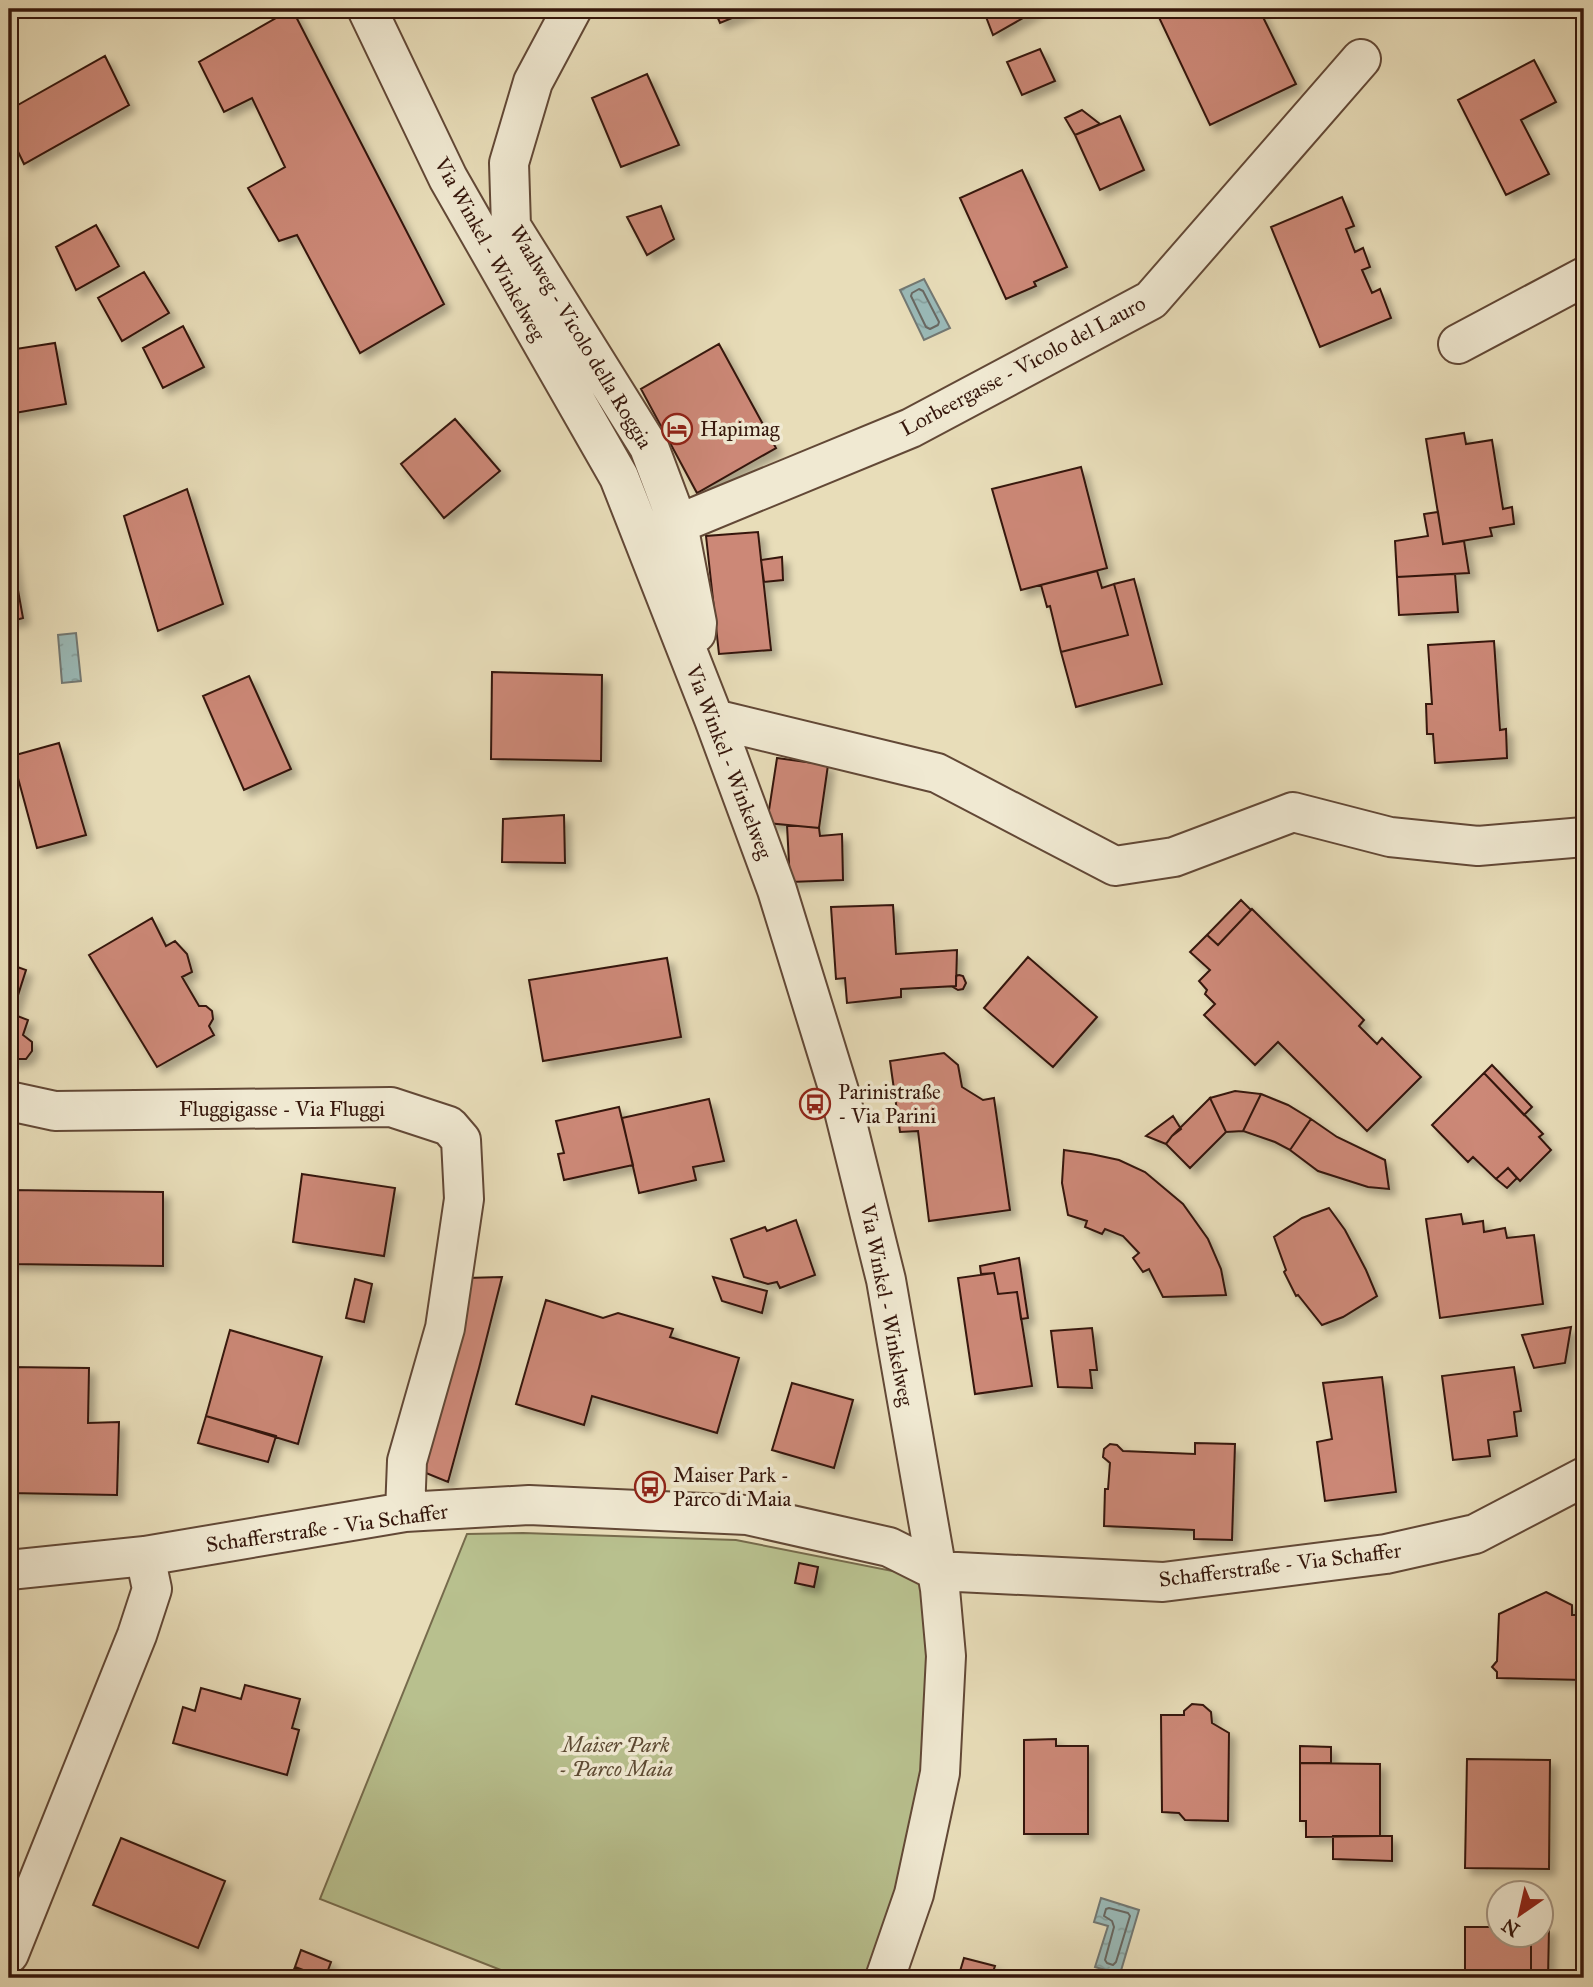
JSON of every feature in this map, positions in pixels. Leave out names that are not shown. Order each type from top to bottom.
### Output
[{"type":"street","name":"Via Winkel - Winkelweg","points":[[367,9],[448,178],[619,477],[714,719],[777,890],[839,1091],[886,1280],[937,1571],[946,1656],[940,1773],[914,1894],[885,1978]]},
{"type":"street","name":"Waalweg - Vicolo della Roggia","points":[[572,9],[533,82],[509,163],[510,226],[649,447],[678,524],[697,623],[695,672]]},
{"type":"street","name":"Lorbeergasse - Vicolo del Lauro","points":[[678,524],[911,428],[1152,300],[1361,59]]},
{"type":"street","points":[[1458,344],[1584,277]]},
{"type":"street","points":[[714,719],[937,773],[1115,866],[1174,857],[1293,812],[1390,836],[1478,846],[1584,837]]},
{"type":"street","name":"Fluggigasse - Via Fluggi","points":[[9,1101],[55,1111],[391,1107],[449,1126],[461,1140],[464,1199],[445,1328],[407,1461],[405,1513]]},
{"type":"street","name":"Schafferstraße - Via Schaffer","points":[[9,1570],[145,1556],[405,1513],[529,1505],[747,1515],[889,1548],[937,1571],[1163,1581],[1386,1554],[1475,1535],[1584,1477]]},
{"type":"street","points":[[9,1954],[137,1635],[152,1589],[145,1556]]},
{"type":"green space","name":"Maiser Park - Parco Maia","points":[[523,1533],[736,1540],[933,1579],[933,1772],[874,1978],[521,1978],[320,1899],[467,1534]]},
{"type":"water","points":[[924,279],[950,328],[924,340],[900,290]]},
{"type":"water","points":[[76,633],[81,681],[62,683],[58,635]]},
{"type":"water","points":[[1101,1898],[1139,1910],[1120,1974],[1095,1967],[1108,1926],[1094,1922]]},
{"type":"building","points":[[292,9],[444,304],[360,353],[297,235],[279,241],[248,188],[285,167],[252,98],[224,112],[199,62]]},
{"type":"building","points":[[714,9],[754,9],[720,23]]},
{"type":"building","points":[[983,9],[1039,9],[993,35]]},
{"type":"building","points":[[1155,9],[1259,9],[1296,84],[1210,125]]},
{"type":"building","points":[[1040,49],[1055,81],[1022,95],[1007,62]]},
{"type":"building","points":[[105,56],[129,105],[24,164],[9,133],[9,110]]},
{"type":"building","points":[[1534,60],[1556,102],[1521,120],[1549,174],[1506,195],[1458,100]]},
{"type":"building","points":[[647,74],[679,145],[621,167],[592,98]]},
{"type":"building","points":[[1082,110],[1100,124],[1075,135],[1065,118]]},
{"type":"building","points":[[1120,116],[1144,170],[1100,190],[1075,135]]},
{"type":"building","points":[[1022,170],[1067,267],[1034,282],[1036,286],[1006,299],[960,198]]},
{"type":"building","points":[[1342,197],[1354,226],[1346,229],[1355,252],[1363,248],[1370,267],[1362,270],[1372,293],[1380,289],[1391,318],[1320,347],[1271,227]]},
{"type":"building","points":[[661,206],[674,239],[647,255],[627,217]]},
{"type":"building","points":[[96,225],[119,266],[76,290],[56,247]]},
{"type":"building","points":[[144,272],[169,313],[122,341],[98,298]]},
{"type":"building","points":[[183,326],[204,367],[163,388],[143,348]]},
{"type":"building","points":[[55,343],[66,404],[9,414],[9,350]]},
{"type":"building","points":[[719,344],[776,448],[697,493],[641,389]]},
{"type":"building","points":[[455,419],[500,471],[444,518],[401,464]]},
{"type":"building","points":[[1464,433],[1466,444],[1492,440],[1503,509],[1512,507],[1514,524],[1490,528],[1492,536],[1443,544],[1426,439]]},
{"type":"building","points":[[1081,467],[1107,568],[1021,590],[992,489]]},
{"type":"building","points":[[187,489],[223,604],[158,631],[124,516]]},
{"type":"building","points":[[1438,512],[1443,544],[1464,541],[1469,573],[1397,577],[1395,541],[1428,536],[1424,514]]},
{"type":"building","points":[[758,532],[771,650],[719,654],[706,536]]},
{"type":"building","points":[[9,540],[23,618],[9,622]]},
{"type":"building","points":[[782,557],[783,580],[764,582],[761,560]]},
{"type":"building","points":[[1097,571],[1102,588],[1114,584],[1128,635],[1061,652],[1050,606],[1047,607],[1041,585]]},
{"type":"building","points":[[1455,574],[1458,612],[1399,615],[1397,577]]},
{"type":"building","points":[[1134,579],[1162,684],[1076,707],[1061,652],[1128,635],[1114,584]]},
{"type":"building","points":[[1494,641],[1500,730],[1506,729],[1507,758],[1435,763],[1433,734],[1427,734],[1426,704],[1432,704],[1428,645]]},
{"type":"building","points":[[492,672],[602,675],[601,761],[491,759]]},
{"type":"building","points":[[249,676],[291,769],[244,790],[203,696]]},
{"type":"building","points":[[59,743],[86,835],[37,848],[12,756]]},
{"type":"building","points":[[777,758],[828,765],[819,828],[767,823]]},
{"type":"building","points":[[564,815],[565,863],[502,862],[503,819]]},
{"type":"building","points":[[787,825],[819,828],[820,836],[842,834],[843,880],[790,882]]},
{"type":"building","points":[[1241,900],[1251,910],[1218,945],[1207,935]]},
{"type":"building","points":[[893,905],[896,954],[957,950],[956,986],[901,989],[901,997],[847,1003],[845,978],[836,979],[831,907]]},
{"type":"building","points":[[1252,909],[1364,1020],[1359,1026],[1377,1044],[1382,1038],[1421,1077],[1367,1131],[1278,1042],[1255,1065],[1204,1015],[1215,1004],[1205,994],[1207,990],[1199,981],[1210,970],[1190,952],[1207,935],[1218,945]]},
{"type":"building","points":[[152,918],[166,946],[175,941],[187,954],[192,972],[182,977],[199,1006],[206,1006],[212,1011],[213,1019],[209,1026],[214,1035],[157,1067],[89,955]]},
{"type":"building","points":[[1028,957],[1097,1017],[1053,1067],[984,1008]]},
{"type":"building","points":[[667,958],[681,1037],[543,1061],[529,980]]},
{"type":"building","points":[[9,964],[26,970],[12,1014],[28,1020],[23,1035],[32,1042],[32,1051],[26,1059],[16,1059],[16,1062],[9,1060]]},
{"type":"building","points":[[956,976],[963,976],[966,983],[963,989],[958,990],[953,987],[956,986]]},
{"type":"building","points":[[944,1053],[958,1065],[962,1087],[983,1100],[994,1098],[1010,1210],[929,1221],[918,1131],[900,1132],[890,1061]]},
{"type":"building","points":[[1492,1065],[1532,1107],[1524,1115],[1484,1073]]},
{"type":"building","points":[[1484,1073],[1543,1134],[1539,1137],[1551,1150],[1520,1181],[1508,1168],[1496,1179],[1473,1157],[1468,1162],[1432,1125]]},
{"type":"building","points":[[1235,1091],[1261,1094],[1243,1131],[1226,1132],[1210,1098]]},
{"type":"building","points":[[1261,1094],[1288,1105],[1311,1119],[1290,1150],[1243,1131]]},
{"type":"building","points":[[1210,1098],[1226,1132],[1190,1168],[1166,1144]]},
{"type":"building","points":[[709,1099],[724,1161],[693,1167],[696,1180],[639,1193],[622,1118]]},
{"type":"building","points":[[619,1107],[633,1165],[564,1180],[558,1154],[564,1153],[556,1121]]},
{"type":"building","points":[[1173,1116],[1181,1129],[1166,1144],[1146,1136]]},
{"type":"building","points":[[1311,1119],[1337,1137],[1385,1160],[1389,1189],[1368,1187],[1318,1171],[1290,1150]]},
{"type":"building","points":[[1064,1150],[1119,1160],[1145,1172],[1183,1204],[1208,1239],[1221,1269],[1226,1295],[1163,1297],[1149,1269],[1143,1272],[1133,1258],[1139,1253],[1123,1236],[1105,1229],[1102,1234],[1085,1227],[1087,1221],[1068,1215],[1062,1183]]},
{"type":"building","points":[[1508,1168],[1517,1178],[1507,1188],[1496,1179]]},
{"type":"building","points":[[302,1174],[395,1188],[384,1256],[293,1242]]},
{"type":"building","points":[[9,1190],[163,1192],[163,1266],[9,1264]]},
{"type":"building","points":[[1329,1208],[1345,1230],[1377,1296],[1343,1317],[1322,1325],[1298,1295],[1296,1296],[1284,1272],[1286,1270],[1274,1237],[1302,1218]]},
{"type":"building","points":[[1461,1214],[1463,1224],[1483,1221],[1484,1232],[1505,1228],[1507,1238],[1534,1235],[1543,1304],[1440,1318],[1426,1219]]},
{"type":"building","points":[[796,1220],[815,1275],[780,1288],[777,1282],[768,1284],[744,1277],[731,1239],[765,1227],[767,1231]]},
{"type":"building","points":[[1019,1258],[1028,1318],[1021,1319],[1017,1292],[998,1294],[994,1273],[981,1274],[980,1266]]},
{"type":"building","points":[[994,1273],[998,1294],[1017,1292],[1032,1386],[975,1394],[958,1278]]},
{"type":"building","points":[[502,1277],[448,1482],[426,1473],[424,1454],[466,1278]]},
{"type":"building","points":[[713,1277],[767,1291],[762,1313],[722,1301]]},
{"type":"building","points":[[355,1279],[372,1284],[364,1322],[346,1318]]},
{"type":"building","points":[[546,1300],[603,1318],[618,1313],[673,1329],[670,1337],[739,1358],[717,1433],[592,1396],[584,1425],[516,1404]]},
{"type":"building","points":[[1571,1327],[1565,1363],[1534,1368],[1522,1335]]},
{"type":"building","points":[[1092,1328],[1097,1370],[1090,1370],[1092,1388],[1058,1387],[1051,1331]]},
{"type":"building","points":[[230,1330],[322,1357],[298,1444],[206,1416]]},
{"type":"building","points":[[9,1367],[89,1368],[88,1423],[119,1422],[117,1495],[9,1493]]},
{"type":"building","points":[[1514,1367],[1521,1411],[1514,1412],[1517,1436],[1488,1440],[1490,1456],[1453,1460],[1442,1376]]},
{"type":"building","points":[[1382,1377],[1396,1492],[1325,1501],[1317,1442],[1332,1439],[1323,1383]]},
{"type":"building","points":[[792,1383],[853,1400],[834,1468],[772,1450]]},
{"type":"building","points":[[206,1416],[276,1436],[268,1462],[198,1443]]},
{"type":"building","points":[[1195,1443],[1235,1444],[1232,1540],[1194,1539],[1194,1530],[1104,1526],[1105,1489],[1108,1489],[1110,1463],[1103,1457],[1104,1449],[1110,1444],[1117,1445],[1123,1451],[1195,1454]]},
{"type":"building","points":[[799,1563],[818,1567],[814,1587],[795,1583]]},
{"type":"building","points":[[1546,1592],[1572,1605],[1572,1615],[1584,1615],[1584,1680],[1497,1678],[1497,1672],[1492,1667],[1497,1661],[1499,1614]]},
{"type":"building","points":[[245,1685],[300,1699],[292,1728],[299,1730],[287,1775],[173,1743],[183,1707],[195,1711],[201,1688],[241,1699]]},
{"type":"building","points":[[1192,1704],[1203,1705],[1211,1712],[1212,1723],[1229,1733],[1228,1821],[1185,1820],[1179,1813],[1162,1812],[1161,1715],[1184,1715],[1184,1711]]},
{"type":"building","points":[[1056,1739],[1056,1746],[1088,1746],[1088,1834],[1024,1834],[1024,1740]]},
{"type":"building","points":[[1300,1746],[1331,1747],[1331,1763],[1300,1763]]},
{"type":"building","points":[[1467,1759],[1550,1760],[1549,1869],[1465,1868]]},
{"type":"building","points":[[1300,1763],[1380,1764],[1380,1836],[1306,1837],[1306,1821],[1300,1821]]},
{"type":"building","points":[[1333,1836],[1392,1836],[1392,1861],[1333,1859]]},
{"type":"building","points":[[121,1838],[225,1881],[198,1948],[93,1905]]},
{"type":"building","points":[[1465,1927],[1484,1927],[1484,1948],[1531,1948],[1531,1976],[1536,1978],[1465,1978]]},
{"type":"building","points":[[1531,1948],[1549,1948],[1548,1978],[1531,1976]]},
{"type":"building","points":[[301,1950],[331,1962],[325,1978],[295,1967]]},
{"type":"building","points":[[964,1958],[995,1966],[993,1972],[1014,1978],[958,1978]]},
{"type":"building","points":[[295,1967],[321,1978],[290,1978]]},
{"type":"place","name":"Hapimag","points":[[677,429]]},
{"type":"place","name":"Parinistraße - Via Parini","points":[[815,1104]]},
{"type":"place","name":"Maiser Park - Parco di Maia","points":[[650,1487]]}]
